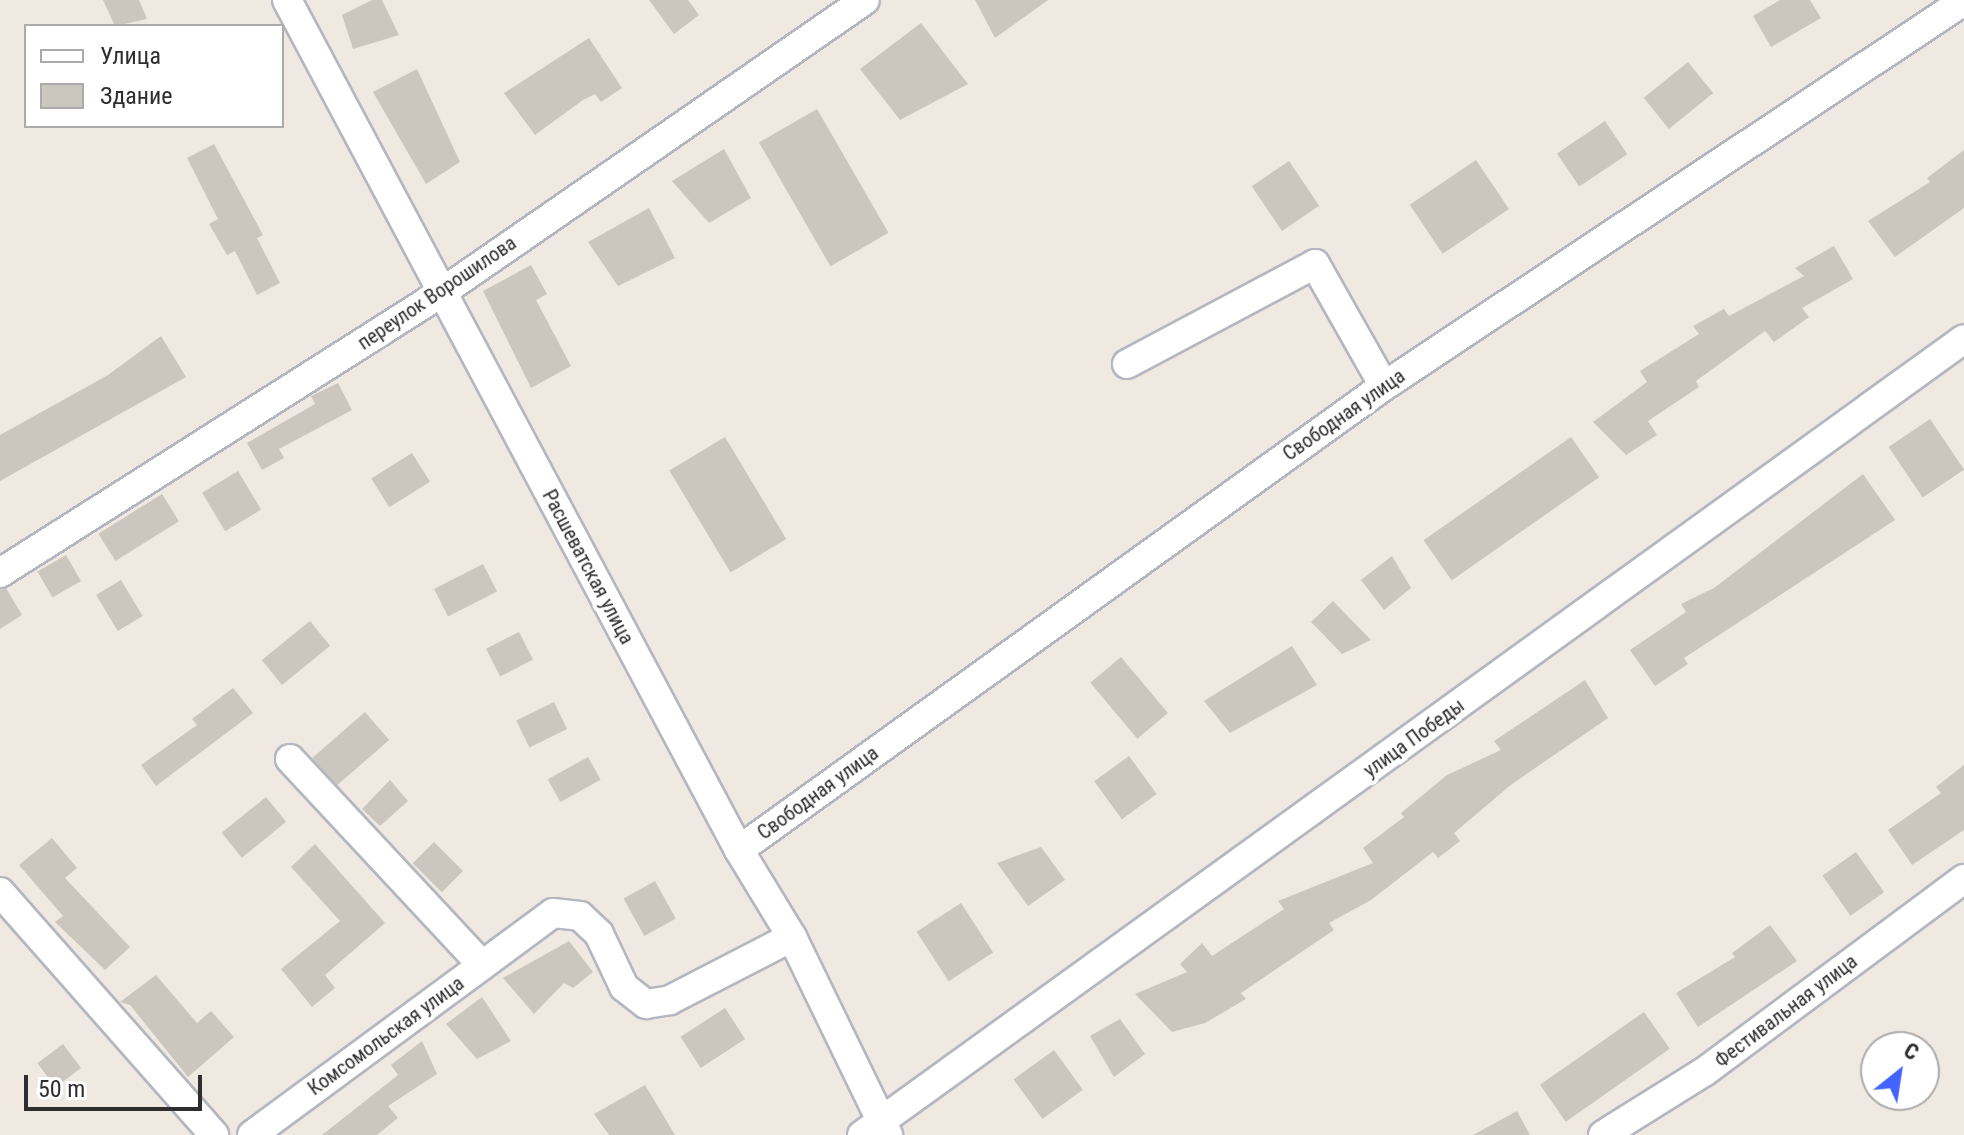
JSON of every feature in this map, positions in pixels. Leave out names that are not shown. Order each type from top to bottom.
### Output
[{"type":"street","name":"Расшеватская улица","points":[[287,0],[739,850],[792,937],[877,1131]]},
{"type":"street","name":"переулок Ворошилова","points":[[0,573],[441,293],[865,0]]},
{"type":"street","name":"Свободная улица","points":[[739,850],[1384,386],[1964,1]]},
{"type":"street","points":[[1127,364],[1315,264],[1384,386]]},
{"type":"street","name":"улица Победы","points":[[877,1131],[1964,339]]},
{"type":"street","name":"Комсомольская улица","points":[[290,759],[482,965]]},
{"type":"street","name":"Фестивальная улица","points":[[1603,1135],[1704,1072],[1964,879]]},
{"type":"street","points":[[0,892],[214,1135]]},
{"type":"street","name":"Комсомольская улица","points":[[252,1135],[553,913],[580,916],[599,934],[624,987],[646,1004],[670,1000],[792,937]]},
{"type":"building","points":[[103,0],[139,0],[147,19],[114,24]]},
{"type":"building","points":[[372,0],[382,0],[399,35],[353,49],[342,15]]},
{"type":"building","points":[[649,0],[688,0],[699,15],[674,34]]},
{"type":"building","points":[[975,0],[1048,0],[995,38]]},
{"type":"building","points":[[1780,0],[1810,0],[1821,18],[1771,47],[1753,16]]},
{"type":"building","points":[[921,23],[968,84],[900,120],[860,69]]},
{"type":"building","points":[[589,38],[622,88],[601,102],[595,94],[583,100],[535,135],[504,93]]},
{"type":"building","points":[[1688,62],[1713,93],[1669,129],[1644,98]]},
{"type":"building","points":[[417,69],[460,162],[426,184],[373,92]]},
{"type":"building","points":[[817,109],[888,233],[830,266],[759,142]]},
{"type":"building","points":[[1605,121],[1627,154],[1579,187],[1557,153]]},
{"type":"building","points":[[214,144],[263,235],[257,238],[280,283],[257,295],[235,251],[227,255],[209,224],[218,219],[187,158]]},
{"type":"building","points":[[724,149],[751,198],[709,223],[672,181]]},
{"type":"building","points":[[1964,150],[1964,208],[1895,257],[1868,221],[1930,182],[1927,178]]},
{"type":"building","points":[[1476,160],[1509,209],[1443,254],[1410,205]]},
{"type":"building","points":[[1289,161],[1319,206],[1282,231],[1252,186]]},
{"type":"building","points":[[649,208],[675,258],[618,286],[588,242]]},
{"type":"building","points":[[1834,246],[1853,279],[1802,308],[1809,317],[1774,342],[1765,331],[1696,381],[1699,387],[1648,421],[1657,435],[1626,455],[1593,422],[1647,382],[1640,371],[1699,334],[1693,326],[1724,309],[1729,316],[1804,276],[1795,268]]},
{"type":"building","points":[[531,265],[547,294],[536,300],[571,366],[531,388],[483,291]]},
{"type":"building","points":[[161,336],[186,377],[0,481],[0,435],[108,375]]},
{"type":"building","points":[[338,383],[352,410],[279,449],[284,458],[262,470],[247,443],[315,404],[311,396]]},
{"type":"building","points":[[1930,419],[1964,470],[1923,498],[1889,447]]},
{"type":"building","points":[[725,437],[786,539],[731,572],[669,470]]},
{"type":"building","points":[[1571,437],[1599,477],[1452,580],[1424,540]]},
{"type":"building","points":[[412,453],[430,482],[389,507],[371,478]]},
{"type":"building","points":[[238,471],[261,510],[225,531],[202,493]]},
{"type":"building","points":[[1863,474],[1895,520],[1684,658],[1688,664],[1655,686],[1630,650],[1686,612],[1681,604],[1714,588]]},
{"type":"building","points":[[162,494],[179,521],[115,561],[98,534]]},
{"type":"building","points":[[66,555],[81,581],[52,597],[37,572]]},
{"type":"building","points":[[1392,556],[1411,588],[1384,610],[1361,580]]},
{"type":"building","points":[[483,564],[497,592],[448,617],[434,589]]},
{"type":"building","points":[[121,580],[143,616],[118,631],[96,595]]},
{"type":"building","points":[[6,588],[22,615],[0,629],[0,590]]},
{"type":"building","points":[[1333,601],[1371,640],[1342,654],[1311,622]]},
{"type":"building","points":[[310,621],[330,646],[282,685],[262,660]]},
{"type":"building","points":[[519,632],[533,660],[500,676],[486,649]]},
{"type":"building","points":[[1292,646],[1317,685],[1230,733],[1204,701]]},
{"type":"building","points":[[1121,657],[1168,713],[1137,739],[1090,683]]},
{"type":"building","points":[[1585,680],[1608,718],[1512,784],[1454,833],[1460,841],[1438,858],[1433,852],[1371,900],[1329,923],[1334,930],[1241,993],[1246,999],[1205,1023],[1172,1032],[1135,994],[1187,972],[1180,964],[1202,943],[1212,956],[1284,909],[1278,901],[1373,863],[1363,848],[1404,817],[1401,813],[1447,775],[1501,750],[1494,741]]},
{"type":"building","points":[[233,688],[253,713],[156,786],[141,765],[197,725],[192,719]]},
{"type":"building","points":[[554,702],[567,729],[529,747],[516,720]]},
{"type":"building","points":[[365,712],[389,740],[336,786],[312,758]]},
{"type":"building","points":[[1129,756],[1157,794],[1122,819],[1094,781]]},
{"type":"building","points":[[588,757],[601,780],[560,802],[548,779]]},
{"type":"building","points":[[1964,765],[1964,830],[1912,865],[1888,830],[1941,793],[1936,787]]},
{"type":"building","points":[[390,780],[408,801],[380,826],[362,809]]},
{"type":"building","points":[[266,797],[286,822],[242,858],[222,833]]},
{"type":"building","points":[[52,838],[77,868],[65,878],[130,947],[105,970],[55,922],[63,916],[19,865]]},
{"type":"building","points":[[434,842],[463,871],[442,892],[413,863]]},
{"type":"building","points":[[315,844],[385,923],[325,975],[335,988],[312,1007],[281,969],[340,921],[291,867]]},
{"type":"building","points":[[1041,847],[1065,880],[1028,906],[997,863]]},
{"type":"building","points":[[1856,852],[1884,892],[1851,916],[1822,876]]},
{"type":"building","points":[[655,881],[676,919],[644,936],[624,898]]},
{"type":"building","points":[[961,903],[993,952],[949,981],[917,932]]},
{"type":"building","points":[[1770,925],[1797,961],[1698,1027],[1676,993],[1735,957],[1732,953]]},
{"type":"building","points":[[569,941],[593,972],[573,988],[564,983],[534,1014],[503,978]]},
{"type":"building","points":[[156,975],[197,1023],[211,1011],[234,1037],[188,1077],[130,1005],[120,1002]]},
{"type":"building","points":[[482,997],[511,1041],[477,1059],[446,1024]]},
{"type":"building","points":[[725,1008],[745,1039],[701,1068],[681,1037]]},
{"type":"building","points":[[1644,1012],[1670,1049],[1566,1122],[1540,1085]]},
{"type":"building","points":[[1120,1019],[1145,1054],[1114,1077],[1090,1036]]},
{"type":"building","points":[[422,1041],[437,1074],[388,1106],[398,1118],[377,1135],[322,1135],[398,1075],[391,1065]]},
{"type":"building","points":[[63,1044],[81,1068],[55,1087],[37,1063]]},
{"type":"building","points":[[1054,1050],[1083,1090],[1042,1119],[1014,1079]]},
{"type":"building","points":[[645,1085],[675,1135],[609,1135],[594,1114]]},
{"type":"building","points":[[1517,1111],[1530,1135],[1473,1135]]}]
